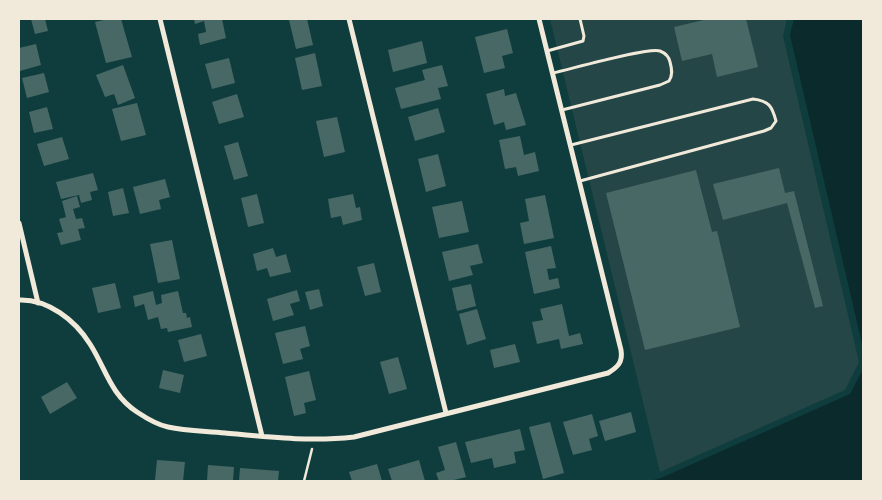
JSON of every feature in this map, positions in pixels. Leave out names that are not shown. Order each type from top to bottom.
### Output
[{"type":"street","points":[[160,19],[262,436]]},
{"type":"street","points":[[349,19],[446,413]]},
{"type":"street","points":[[19,300],[38,303],[56,310],[74,323],[90,344],[109,383],[123,400],[136,412],[167,427],[315,440],[354,437],[608,373],[620,364],[621,350],[539,19]]},
{"type":"street","points":[[19,223],[38,303]]},
{"type":"lane","points":[[547,51],[583,41],[584,36],[580,19]]},
{"type":"lane","points":[[552,74],[655,50],[662,52],[669,58],[672,68],[672,76],[669,81],[660,85],[562,110]]},
{"type":"lane","points":[[570,145],[753,99],[763,100],[772,108],[776,120],[771,128],[764,131],[579,181]]},
{"type":"path","points":[[304,481],[309,454],[315,440]]},
{"type":"shaded area","points":[[550,19],[787,19],[783,36],[859,362],[845,390],[660,472]]},
{"type":"shaded area","points":[[794,19],[863,19],[863,348],[790,35]]},
{"type":"shaded area","points":[[863,369],[863,481],[650,481],[661,478],[850,394]]},
{"type":"building","points":[[31,19],[45,19],[48,31],[35,34]]},
{"type":"building","points":[[121,19],[132,57],[106,63],[95,22]]},
{"type":"building","points":[[194,19],[222,19],[226,38],[200,45],[198,34],[206,32],[204,21],[195,24]]},
{"type":"building","points":[[307,19],[313,45],[296,49],[289,20]]},
{"type":"building","points":[[708,19],[746,19],[758,67],[717,77],[712,54],[682,61],[674,27]]},
{"type":"building","points":[[507,29],[513,53],[502,56],[505,68],[484,73],[475,37]]},
{"type":"building","points":[[422,41],[427,63],[393,72],[388,50]]},
{"type":"building","points":[[36,44],[41,65],[20,71],[19,48]]},
{"type":"building","points":[[315,53],[322,86],[302,90],[295,58]]},
{"type":"building","points":[[229,58],[235,83],[212,89],[205,64]]},
{"type":"building","points":[[123,65],[135,98],[118,105],[114,94],[105,97],[96,75]]},
{"type":"building","points":[[442,65],[448,86],[438,88],[441,99],[401,109],[395,88],[425,80],[422,70]]},
{"type":"building","points":[[44,73],[49,92],[27,98],[22,78]]},
{"type":"building","points":[[504,89],[505,96],[516,93],[526,125],[506,130],[504,122],[494,125],[486,94]]},
{"type":"building","points":[[237,94],[244,117],[219,124],[212,102]]},
{"type":"building","points":[[137,103],[146,135],[121,141],[112,109]]},
{"type":"building","points":[[47,107],[53,129],[34,133],[29,112]]},
{"type":"building","points":[[438,108],[445,132],[415,141],[408,117]]},
{"type":"building","points":[[337,117],[345,152],[324,157],[316,121]]},
{"type":"building","points":[[520,136],[524,155],[535,152],[539,171],[518,176],[516,167],[505,169],[499,140]]},
{"type":"building","points":[[62,137],[69,159],[44,166],[37,144]]},
{"type":"building","points":[[238,142],[248,176],[234,180],[224,146]]},
{"type":"building","points":[[438,154],[446,186],[426,192],[418,159]]},
{"type":"building","points":[[779,168],[785,193],[794,191],[823,306],[815,308],[787,203],[723,220],[713,184]]},
{"type":"building","points":[[696,170],[712,232],[717,231],[740,327],[645,350],[606,193]]},
{"type":"building","points":[[93,173],[98,190],[90,192],[92,200],[81,203],[79,195],[61,199],[56,182]]},
{"type":"building","points":[[165,179],[170,197],[159,200],[161,209],[140,214],[133,187]]},
{"type":"building","points":[[123,188],[129,213],[113,216],[108,192]]},
{"type":"building","points":[[257,194],[264,223],[248,227],[241,198]]},
{"type":"building","points":[[353,194],[356,208],[360,207],[362,220],[343,225],[341,216],[331,218],[328,199]]},
{"type":"building","points":[[545,195],[554,238],[524,244],[520,223],[529,221],[525,199]]},
{"type":"building","points":[[77,196],[80,207],[73,209],[76,219],[82,218],[85,228],[78,229],[81,240],[61,245],[57,233],[63,232],[59,219],[66,217],[62,201]]},
{"type":"building","points":[[462,201],[469,232],[439,238],[432,207]]},
{"type":"building","points":[[172,240],[180,279],[158,283],[150,244]]},
{"type":"building","points":[[478,244],[483,263],[470,266],[473,275],[449,281],[442,252]]},
{"type":"building","points":[[551,246],[556,268],[547,269],[549,280],[558,278],[560,288],[534,294],[525,252]]},
{"type":"building","points":[[273,248],[276,257],[286,254],[291,272],[270,277],[267,268],[257,271],[253,254]]},
{"type":"building","points":[[374,263],[381,292],[365,296],[357,267]]},
{"type":"building","points":[[115,283],[121,308],[98,313],[92,288]]},
{"type":"building","points":[[471,284],[476,306],[457,311],[452,288]]},
{"type":"building","points":[[319,289],[323,306],[310,310],[305,292]]},
{"type":"building","points":[[297,290],[300,301],[290,304],[294,315],[273,321],[267,299]]},
{"type":"building","points":[[153,291],[156,305],[162,303],[161,295],[178,291],[183,313],[186,313],[187,318],[190,317],[192,327],[168,332],[167,328],[161,329],[158,317],[148,320],[144,304],[135,307],[133,296]]},
{"type":"building","points":[[562,304],[569,336],[580,333],[583,344],[561,349],[559,339],[537,344],[532,322],[543,320],[540,309]]},
{"type":"building","points":[[477,309],[486,339],[467,345],[459,314]]},
{"type":"building","points":[[305,326],[310,346],[300,349],[303,359],[283,364],[275,333]]},
{"type":"building","points":[[201,334],[207,356],[184,362],[178,340]]},
{"type":"building","points":[[515,344],[520,362],[494,368],[490,350]]},
{"type":"building","points":[[398,357],[407,389],[389,394],[380,362]]},
{"type":"building","points":[[163,370],[184,375],[180,393],[159,388]]},
{"type":"building","points":[[309,371],[316,400],[304,403],[306,413],[294,416],[285,377]]},
{"type":"building","points":[[67,382],[77,398],[50,414],[41,397]]},
{"type":"building","points":[[631,412],[636,432],[605,441],[599,421]]},
{"type":"building","points":[[592,414],[598,436],[589,439],[592,450],[573,455],[563,422]]},
{"type":"building","points":[[550,422],[564,473],[543,479],[529,427]]},
{"type":"building","points":[[520,429],[525,450],[514,452],[516,463],[494,468],[492,458],[471,463],[465,442]]},
{"type":"building","points":[[456,442],[466,477],[450,481],[439,481],[436,473],[445,470],[438,447]]},
{"type":"building","points":[[157,460],[185,462],[183,481],[155,480]]},
{"type":"building","points":[[419,460],[425,481],[392,481],[388,469]]},
{"type":"building","points":[[377,464],[382,481],[352,481],[349,472]]},
{"type":"building","points":[[208,465],[234,467],[233,481],[207,481]]},
{"type":"building","points":[[240,468],[279,471],[278,481],[239,481]]}]
